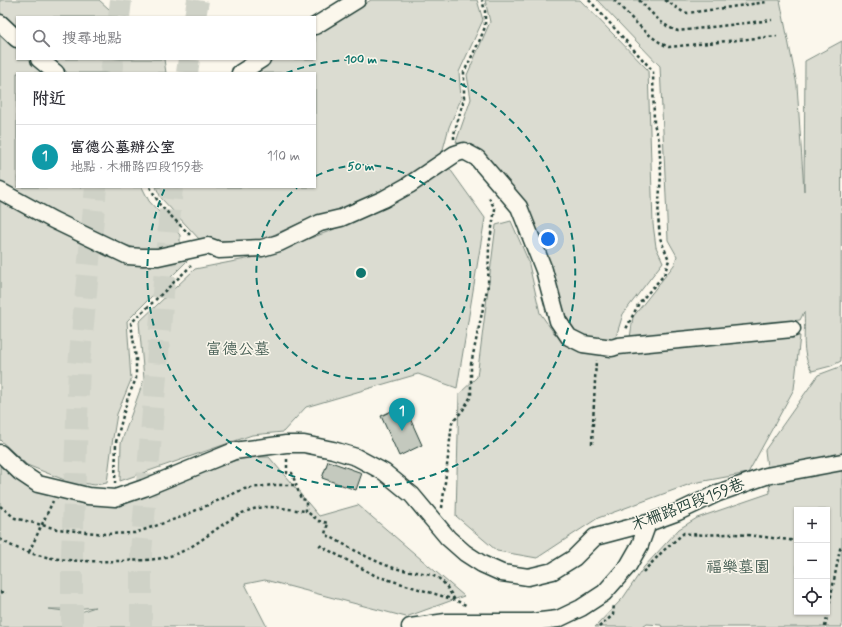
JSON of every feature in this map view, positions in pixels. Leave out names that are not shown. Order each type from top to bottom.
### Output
[{"type":"street","points":[[316,25],[357,0]]},
{"type":"street","points":[[0,23],[16,38]]},
{"type":"street","points":[[40,60],[55,72]]},
{"type":"street","points":[[242,72],[260,60]]},
{"type":"street","points":[[0,191],[53,220],[128,256],[142,258],[158,257],[208,246],[219,250],[262,248],[279,243],[320,223],[341,218],[384,199],[409,185],[454,154],[464,151],[477,158],[520,206],[544,270],[558,321],[569,337],[583,344],[615,347],[792,329]]},
{"type":"street","name":"木柵路四段159巷","points":[[115,498],[144,488],[234,451],[286,444],[304,444],[333,450],[356,457],[384,472],[412,495],[448,538],[465,553],[482,564],[502,573],[528,577],[552,571],[574,558],[595,537],[648,523],[678,512],[718,493],[766,476],[842,462]]},
{"type":"street","points":[[0,453],[20,472],[38,484],[88,496],[115,498]]},
{"type":"street","points":[[410,627],[446,622],[532,622],[558,619],[581,608],[604,593],[628,566],[640,545],[648,523]]},
{"type":"path","points":[[454,154],[454,134],[464,99],[464,72],[485,27],[485,11],[482,0]]},
{"type":"path","points":[[589,0],[653,71],[654,124],[659,140],[661,174],[658,216],[660,238],[669,260],[664,275],[639,303],[611,355],[596,356],[592,444]]},
{"type":"path","points":[[614,0],[639,25],[662,44],[669,47],[777,36]]},
{"type":"path","points":[[639,0],[663,23],[673,30],[678,31],[772,20]]},
{"type":"path","points":[[664,0],[683,12],[688,13],[767,2]]},
{"type":"path","points":[[151,188],[160,205],[202,247]]},
{"type":"path","points":[[440,527],[452,422],[463,410],[471,396],[471,364],[488,285],[489,246],[496,209],[486,193]]},
{"type":"path","points":[[115,498],[116,442],[128,397],[136,379],[136,359],[131,323],[188,267],[195,264]]},
{"type":"path","points":[[286,444],[287,473],[292,473],[302,498],[306,500],[306,511]]},
{"type":"path","points":[[0,506],[15,518],[57,530],[105,534],[135,533],[181,517],[244,489],[272,485],[297,485]]},
{"type":"path","points":[[29,552],[54,499]]},
{"type":"path","points":[[0,539],[15,547],[50,558],[83,562],[148,560],[158,559],[179,553],[200,541],[232,518],[244,512],[266,507],[306,511],[319,521],[328,523],[325,534],[376,562],[396,569],[415,571],[438,578],[455,600]]},
{"type":"path","points":[[642,573],[663,551],[684,533],[694,535],[699,533],[717,535],[734,534],[794,542]]},
{"type":"path","points":[[319,545],[376,576],[474,607]]},
{"type":"path","points":[[825,627],[842,545]]},
{"type":"path","points":[[0,592],[6,594]]},
{"type":"path","points":[[599,627],[613,615],[614,604],[619,599]]},
{"type":"green space","points":[[0,0],[99,0],[117,16],[16,16],[16,26],[0,12]]},
{"type":"green space","points":[[371,0],[477,0],[483,20],[459,72],[461,99],[449,127],[442,153],[379,194],[335,212],[304,221],[258,242],[200,240],[161,198],[156,188],[316,188],[316,72],[253,72],[272,60],[316,60],[316,33]]},
{"type":"green space","points":[[485,0],[580,0],[648,70],[653,224],[656,247],[663,262],[623,314],[615,340],[593,342],[575,331],[561,313],[528,215],[478,154],[456,142],[471,99],[467,75],[490,22]]},
{"type":"green space","points":[[597,0],[780,0],[797,85],[804,191],[805,61],[842,41],[841,361],[831,366],[812,371],[808,364],[805,350],[804,312],[800,320],[630,338],[633,317],[674,265],[677,256],[668,240],[660,66]]},
{"type":"green space","points":[[0,35],[16,48],[16,60],[30,60],[44,72],[16,72],[16,188],[142,188],[149,201],[180,235],[180,243],[144,251],[105,238],[0,184]]},
{"type":"green space","points":[[54,60],[164,60],[166,72],[67,72]]},
{"type":"green space","name":"富德公墓","points":[[447,165],[485,218],[457,388],[418,374],[306,407],[283,432],[252,435],[120,481],[121,443],[144,379],[139,322],[195,269],[261,256],[330,231],[393,201]]},
{"type":"green space","points":[[0,200],[108,257],[143,266],[189,259],[127,321],[131,380],[117,414],[107,483],[95,485],[67,481],[27,465],[0,440]]},
{"type":"green space","points":[[511,221],[528,260],[540,313],[554,333],[583,353],[608,354],[800,336],[794,389],[748,473],[693,483],[598,518],[537,558],[497,551],[456,516],[459,394],[477,377],[496,225]]},
{"type":"green space","name":"福樂墓園","points":[[842,366],[842,627],[662,627],[661,625],[647,624],[643,627],[595,627],[623,598],[644,567],[679,529],[697,518],[770,493],[765,450],[818,375]]},
{"type":"green space","points":[[246,457],[269,457],[319,516],[358,505],[464,596],[406,617],[265,580],[245,584],[267,627],[0,627],[0,466],[26,487],[54,496],[122,505],[205,471]],"holes":[[[95,607],[78,613],[49,609]]]},
{"type":"building","points":[[404,405],[422,445],[399,456],[381,416]]},
{"type":"building","points":[[328,461],[362,473],[356,490],[322,478]]},
{"type":"tunnel","points":[[119,16],[121,0]]},
{"type":"tunnel","points":[[195,16],[198,0]]},
{"type":"tunnel","points":[[111,72],[113,60]]},
{"type":"tunnel","points":[[187,72],[189,60]]},
{"type":"tunnel","points":[[72,627],[72,554],[79,366],[96,188]]},
{"type":"tunnel","points":[[141,627],[141,553],[172,188]]},
{"type":"place","name":"富德公墓辦公室","points":[[402,431]]}]
